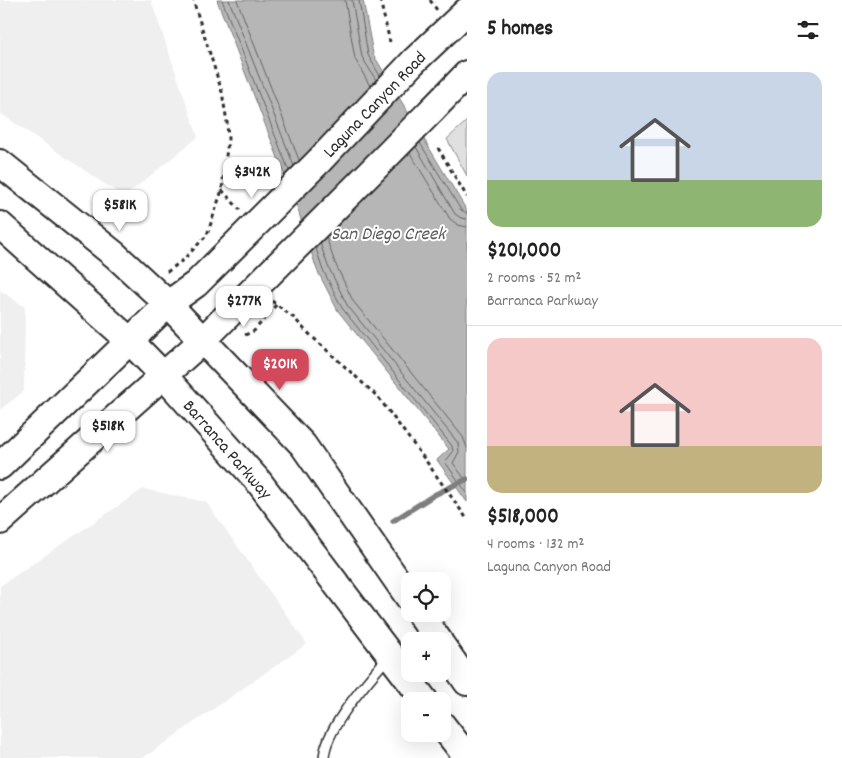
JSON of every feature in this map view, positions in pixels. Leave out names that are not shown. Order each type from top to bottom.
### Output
[{"type":"main road","name":"Laguna Canyon Road","points":[[0,466],[129,340],[168,304],[196,284],[320,160],[414,61],[467,11]]},
{"type":"main road","points":[[0,521],[202,341],[258,287],[297,245],[467,74]]},
{"type":"main road","points":[[0,163],[115,255],[168,304],[303,445],[401,586]]},
{"type":"main road","name":"Barranca Parkway","points":[[0,225],[129,340],[164,376],[259,482],[418,692]]},
{"type":"main road","points":[[451,659],[467,682]]},
{"type":"main road","points":[[451,737],[467,757]]},
{"type":"lane","points":[[324,758],[327,740],[354,698],[390,654]]},
{"type":"path","points":[[168,272],[183,260],[207,235],[222,190],[228,139],[222,92],[193,0]]},
{"type":"path","points":[[380,0],[390,42]]},
{"type":"path","points":[[438,148],[467,196]]},
{"type":"path","points":[[245,335],[254,331],[276,305],[294,318],[378,397],[467,519]]},
{"type":"shaded area","points":[[0,0],[151,0],[198,137],[124,197],[0,113]]},
{"type":"shaded area","points":[[467,121],[467,176],[447,139]]},
{"type":"shaded area","points":[[0,290],[25,307],[24,391],[0,410]]},
{"type":"shaded area","points":[[143,489],[206,502],[307,644],[143,758],[0,758],[0,586]]},
{"type":"water","name":"San Diego Creek","points":[[217,0],[363,0],[373,54],[467,211],[467,502],[437,460],[449,449],[338,311],[317,270],[297,207]]},
{"type":"waterway","points":[[393,521],[434,495],[467,479]]}]
